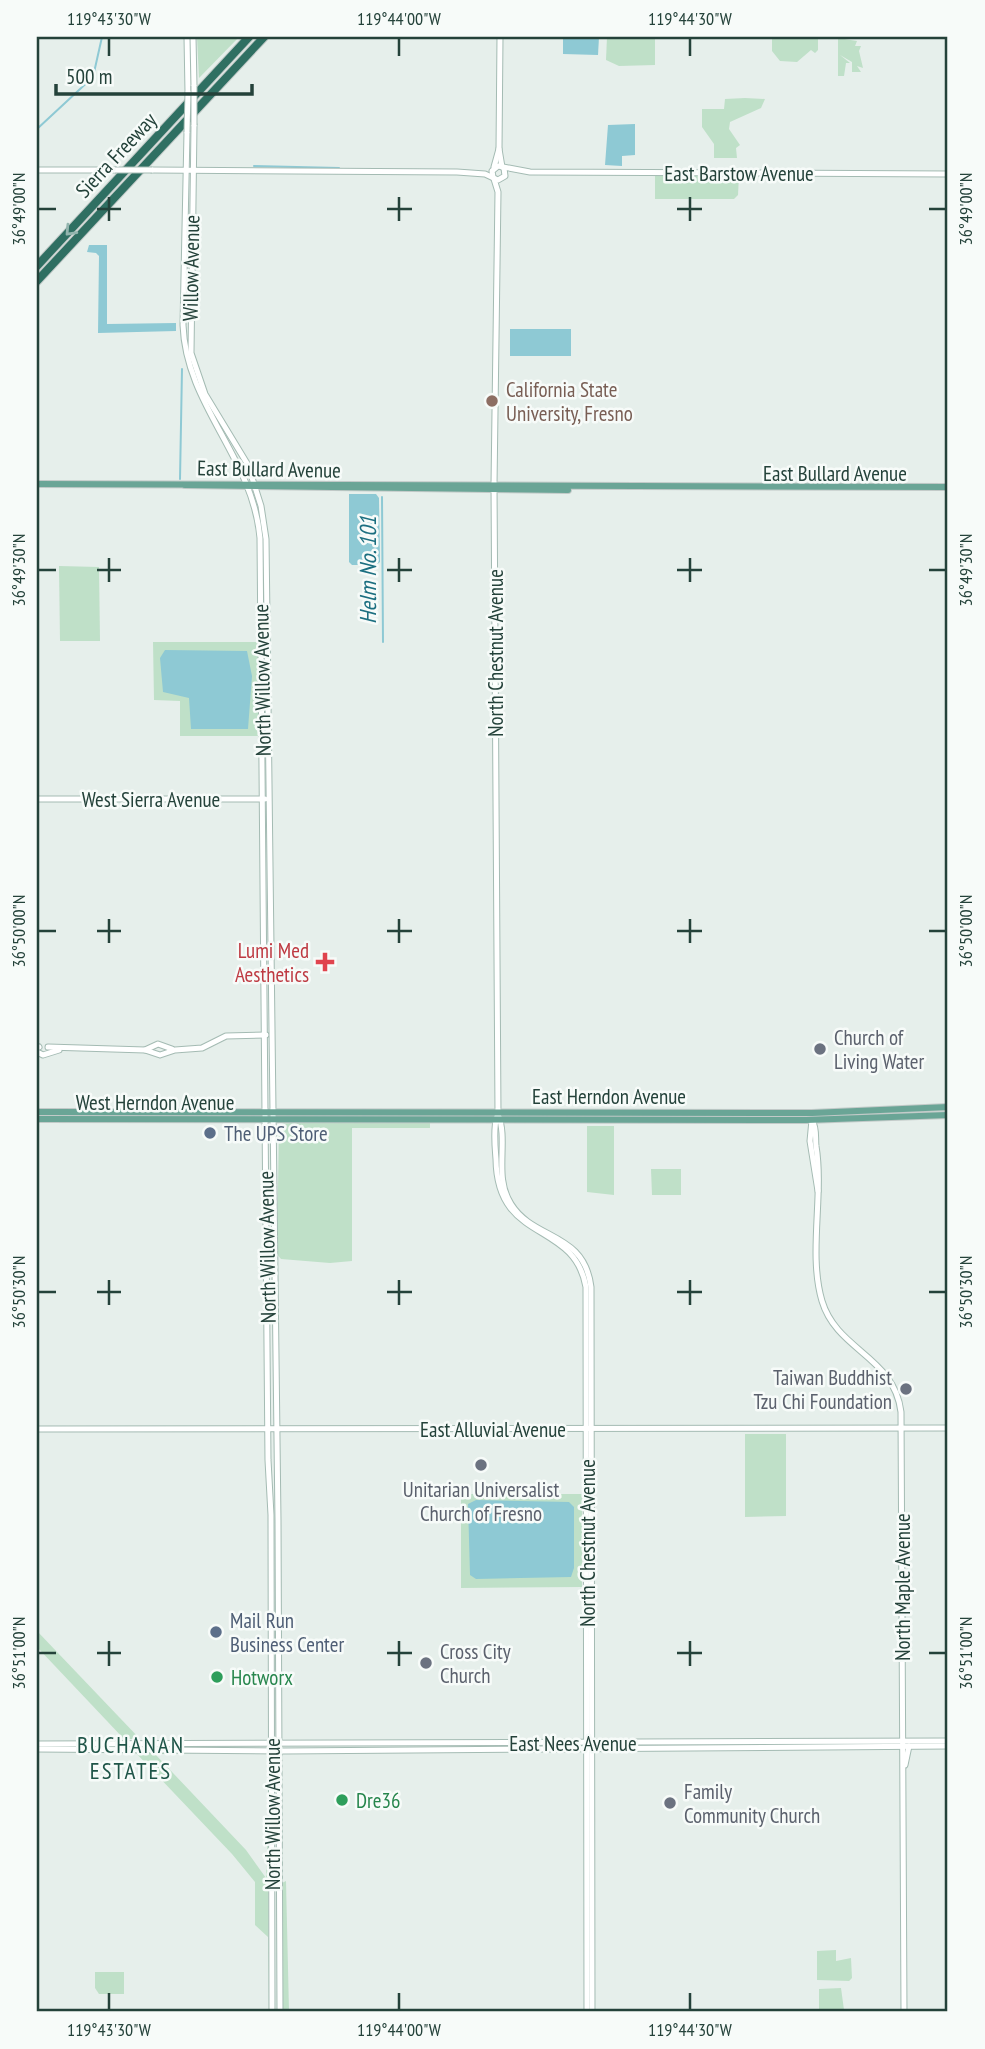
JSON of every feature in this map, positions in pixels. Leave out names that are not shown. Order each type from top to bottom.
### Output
[{"type":"highway","name":"Sierra Freeway","points":[[37,266],[249,37]]},
{"type":"highway","name":"Sierra Freeway","points":[[37,281],[264,37]]},
{"type":"main road","name":"Willow Avenue","points":[[187,37],[187,132],[190,170]]},
{"type":"main road","name":"Willow Avenue","points":[[193,37],[194,125],[183,325],[186,353],[198,391],[252,485]]},
{"type":"main road","points":[[501,37],[499,149],[503,178]]},
{"type":"main road","points":[[37,170],[457,172],[494,168],[499,149]]},
{"type":"main road","name":"East Barstow Avenue","points":[[494,168],[530,172],[948,174]]},
{"type":"main road","name":"North Chestnut Avenue","points":[[494,168],[498,192],[494,487],[498,1118],[496,1175],[516,1217],[565,1248],[583,1272],[587,1297],[590,1429],[586,1640],[592,1830],[592,2012]]},
{"type":"main road","points":[[457,172],[494,178]]},
{"type":"main road","name":"East Barstow Avenue","points":[[494,178],[530,172]]},
{"type":"main road","name":"North Chestnut Avenue","points":[[498,192],[503,178]]},
{"type":"main road","name":"East Bullard Avenue","points":[[37,484],[948,489]]},
{"type":"main road","name":"North Willow Avenue","points":[[252,485],[259,533],[261,594],[268,1035],[272,2012]]},
{"type":"main road","name":"North Willow Avenue","points":[[252,485],[265,531],[269,924],[267,974],[271,1015],[268,1035]]},
{"type":"main road","points":[[261,594],[266,625]]},
{"type":"main road","name":"West Sierra Avenue","points":[[37,799],[264,799]]},
{"type":"main road","points":[[264,894],[269,924]]},
{"type":"main road","points":[[38,1050],[155,1050],[158,1044],[163,1050],[175,1050],[202,1048],[226,1036],[268,1035]]},
{"type":"main road","name":"East Herndon Avenue","points":[[498,1118],[882,1112],[948,1108]]},
{"type":"main road","name":"West Herndon Avenue","points":[[37,1112],[269,1115]]},
{"type":"main road","points":[[104,1119],[110,1116],[162,1112]]},
{"type":"main road","name":"North Willow Avenue","points":[[269,1115],[266,1158],[273,1225],[278,1557],[280,2012]]},
{"type":"main road","name":"East Herndon Avenue","points":[[269,1115],[812,1120],[948,1115]]},
{"type":"main road","name":"West Herndon Avenue","points":[[37,1119],[269,1115]]},
{"type":"main road","name":"North Chestnut Avenue","points":[[498,1118],[503,1193],[514,1208],[531,1222],[572,1247],[589,1275],[592,1676],[587,1819],[587,2012]]},
{"type":"main road","name":"North Maple Avenue","points":[[812,1120],[809,1125],[811,1149],[818,1191]]},
{"type":"main road","name":"North Maple Avenue","points":[[812,1120],[820,1173],[819,1283],[827,1314],[843,1336],[875,1360],[890,1378],[900,1404],[905,1744],[904,2012]]},
{"type":"main road","points":[[811,1149],[820,1173]]},
{"type":"main road","points":[[268,1291],[271,1331],[275,1334]]},
{"type":"main road","name":"East Alluvial Avenue","points":[[37,1429],[948,1429]]},
{"type":"main road","points":[[271,1515],[275,1553],[278,1557]]},
{"type":"main road","points":[[586,1640],[592,1676]]},
{"type":"main road","points":[[272,1643],[275,1646],[278,1689]]},
{"type":"main road","points":[[648,1748],[684,1742]]},
{"type":"main road","name":"East Nees Avenue","points":[[279,1747],[330,1750],[480,1749],[684,1742],[905,1744]]},
{"type":"main road","points":[[819,1746],[831,1742]]},
{"type":"main road","name":"East Nees Avenue","points":[[198,1747],[510,1744],[648,1748],[948,1743]]},
{"type":"main road","points":[[148,1749],[176,1744]]},
{"type":"main road","points":[[37,1746],[176,1744],[198,1747]]},
{"type":"main road","name":"East Nees Avenue","points":[[225,1747],[245,1744],[272,1747]]},
{"type":"main road","points":[[480,1749],[510,1744]]},
{"type":"main road","points":[[330,1750],[344,1745]]},
{"type":"main road","points":[[37,1746],[148,1749],[198,1747]]},
{"type":"main road","points":[[272,1818],[275,1821],[279,1857]]},
{"type":"main road","points":[[587,1819],[592,1830]]},
{"type":"main road","points":[[273,1841],[276,1874],[279,1878]]},
{"type":"main road","points":[[587,1943],[592,1983]]},
{"type":"green space","points":[[197,37],[239,37],[199,78]]},
{"type":"green space","points":[[607,37],[655,37],[655,65],[619,66],[606,60]]},
{"type":"green space","points":[[772,37],[818,37],[818,50],[815,53],[811,50],[797,62],[780,61],[772,51]]},
{"type":"green space","points":[[838,38],[857,41],[855,46],[861,46],[859,51],[863,68],[857,66],[861,72],[852,72],[852,62],[840,55],[850,63],[846,63],[844,76],[838,76]]},
{"type":"green space","points":[[725,99],[765,99],[761,108],[730,122],[729,129],[740,145],[736,148],[737,158],[714,158],[714,144],[702,127],[702,109],[724,109]]},
{"type":"green space","points":[[655,175],[739,175],[738,195],[734,199],[655,199]]},
{"type":"green space","points":[[59,566],[99,567],[100,641],[60,641]]},
{"type":"green space","points":[[153,642],[258,642],[258,736],[180,736],[180,701],[154,700]]},
{"type":"green space","points":[[430,1123],[430,1128],[352,1128],[352,1261],[330,1263],[281,1259],[277,1254],[279,1124]]},
{"type":"green space","points":[[587,1126],[614,1126],[614,1195],[587,1192]]},
{"type":"green space","points":[[651,1169],[681,1169],[681,1195],[652,1195]]},
{"type":"green space","points":[[745,1434],[786,1434],[786,1516],[745,1517]]},
{"type":"green space","points":[[461,1494],[582,1494],[582,1587],[461,1588]]},
{"type":"green space","points":[[37,1631],[140,1739],[124,1739],[37,1647]]},
{"type":"green space","points":[[135,1752],[197,1754],[155,1754],[246,1850],[266,1878],[268,1820],[269,2012],[268,1937],[255,1925],[255,1882]]},
{"type":"green space","points":[[286,1881],[289,2012],[283,2012],[282,1883]]},
{"type":"green space","points":[[836,1950],[836,1961],[851,1958],[852,1978],[849,1981],[817,1980],[817,1951]]},
{"type":"green space","points":[[95,1972],[124,1972],[124,1994],[99,1994],[95,1988]]},
{"type":"green space","points":[[841,1988],[844,2010],[819,2012],[819,1989]]},
{"type":"water","points":[[563,37],[599,37],[598,55],[563,54]]},
{"type":"water","points":[[635,124],[635,155],[622,156],[622,166],[605,165],[608,125]]},
{"type":"water","points":[[89,245],[107,245],[107,324],[176,323],[176,331],[98,333],[99,256],[87,252]]},
{"type":"water","points":[[510,329],[571,329],[571,356],[510,356]]},
{"type":"water","points":[[349,494],[376,494],[379,498],[380,562],[376,565],[352,565],[349,562]]},
{"type":"water","points":[[165,650],[247,651],[252,676],[248,729],[191,729],[189,698],[163,692],[160,658]]},
{"type":"water","points":[[476,1500],[569,1502],[574,1507],[574,1568],[571,1577],[476,1579],[470,1575],[468,1504]]},
{"type":"waterway","points":[[37,129],[93,77],[102,37]]},
{"type":"waterway","points":[[254,166],[339,168]]},
{"type":"waterway","name":"Helm No. 101","points":[[180,479],[182,369]]},
{"type":"waterway","name":"Helm No. 101","points":[[382,497],[383,642]]},
{"type":"place","name":"California State University, Fresno","points":[[492,401]]},
{"type":"place","name":"Lumi Med Aesthetics","points":[[325,962]]},
{"type":"place","name":"Church of Living Water","points":[[820,1049]]},
{"type":"place","name":"The UPS Store","points":[[210,1133]]},
{"type":"place","name":"Taiwan Buddhist Tzu Chi Foundation","points":[[906,1389]]},
{"type":"place","name":"Unitarian Universalist Church of Fresno","points":[[481,1465]]},
{"type":"place","name":"Mail Run Business Center","points":[[216,1632]]},
{"type":"place","name":"Cross City Church","points":[[426,1663]]},
{"type":"place","name":"Hotworx","points":[[217,1677]]},
{"type":"place","name":"Dre36","points":[[342,1800]]},
{"type":"place","name":"Family Community Church","points":[[670,1803]]},
{"type":"district","name":"BUCHANAN ESTATES","points":[[131,1757]]}]
